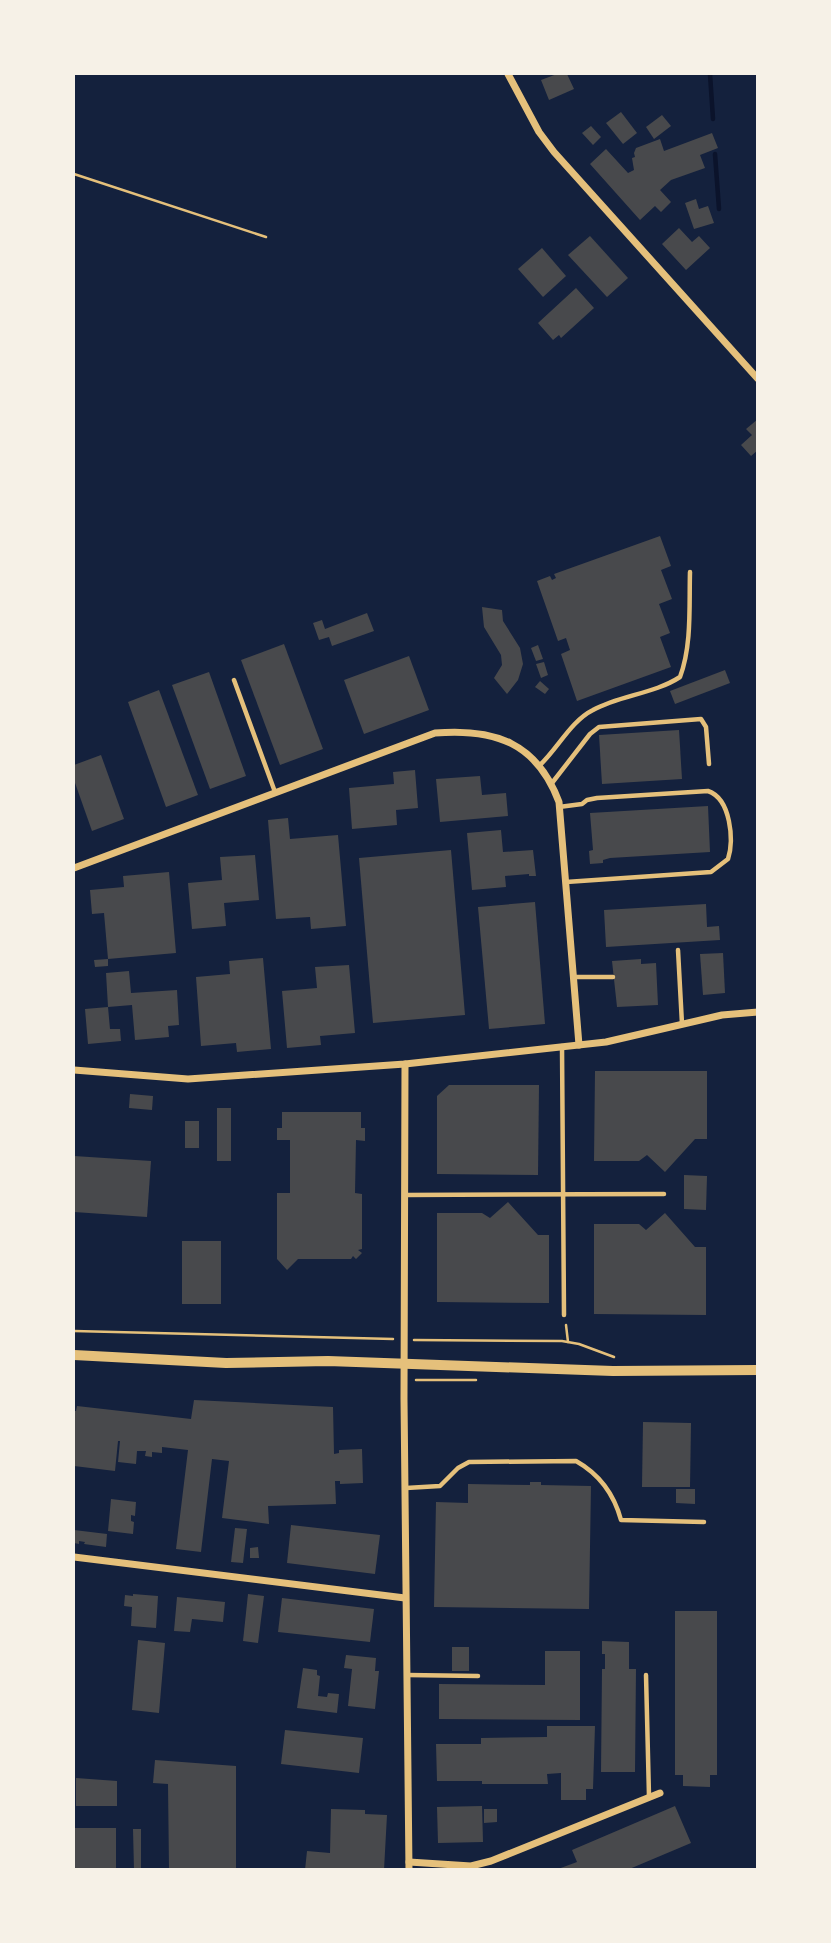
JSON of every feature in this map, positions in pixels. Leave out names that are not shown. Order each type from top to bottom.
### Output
[{"type":"main road","points":[[74,1355],[226,1363],[405,1362],[612,1371],[758,1370]]},
{"type":"street","points":[[508,74],[539,132],[554,152],[757,378]]},
{"type":"street","points":[[74,868],[435,733],[459,731],[498,737],[514,743],[540,765],[552,783],[559,807],[579,1045]]},
{"type":"street","points":[[74,1070],[188,1079],[405,1063],[606,1042],[722,1015],[758,1012]]},
{"type":"street","points":[[405,1063],[405,1598],[409,1866],[471,1866],[492,1861],[660,1793]]},
{"type":"street","points":[[74,1558],[405,1598]]},
{"type":"lane","points":[[540,765],[575,725],[593,710],[680,677],[684,667],[688,628],[690,572]]},
{"type":"lane","points":[[234,680],[275,792]]},
{"type":"lane","points":[[552,783],[590,734],[599,727],[701,719],[706,727],[709,764]]},
{"type":"lane","points":[[559,807],[582,804],[597,798],[708,791],[715,793],[722,804],[731,830],[728,859],[711,872],[565,882]]},
{"type":"lane","points":[[678,950],[682,1025]]},
{"type":"lane","points":[[572,977],[613,977]]},
{"type":"lane","points":[[562,1046],[564,1314]]},
{"type":"lane","points":[[405,1195],[664,1194]]},
{"type":"lane","points":[[406,1488],[440,1486],[458,1468],[469,1462],[576,1461],[589,1469],[610,1491],[621,1520],[704,1522]]},
{"type":"lane","points":[[406,1675],[478,1676]]},
{"type":"lane","points":[[646,1675],[649,1797]]},
{"type":"path","points":[[74,174],[267,237]]},
{"type":"path","points":[[564,1314],[568,1342]]},
{"type":"building","points":[[557,74],[567,74],[574,89],[549,100],[541,80]]},
{"type":"building","points":[[621,112],[637,133],[623,144],[606,123]]},
{"type":"building","points":[[662,115],[671,126],[654,139],[646,127]]},
{"type":"building","points":[[591,126],[601,137],[593,145],[582,133]]},
{"type":"building","points":[[712,133],[718,148],[700,155],[705,168],[671,180],[660,190],[671,202],[661,212],[655,206],[640,220],[590,164],[606,149],[628,173],[634,170],[632,158],[635,157],[636,148],[660,139],[664,151]]},
{"type":"building","points":[[696,199],[699,209],[708,206],[714,223],[694,229],[685,203]]},
{"type":"building","points":[[679,228],[692,242],[699,236],[710,248],[686,270],[662,244]]},
{"type":"building","points":[[590,236],[628,278],[607,297],[568,255]]},
{"type":"building","points":[[542,248],[566,276],[543,297],[518,269]]},
{"type":"building","points":[[576,288],[594,308],[561,338],[559,335],[553,340],[538,323]]},
{"type":"building","points":[[758,419],[758,450],[751,456],[741,445],[752,435],[746,429]]},
{"type":"building","points":[[660,536],[671,566],[661,570],[672,599],[659,604],[670,633],[660,637],[671,667],[577,701],[561,654],[570,650],[566,638],[558,641],[537,581],[550,576],[552,580],[556,578],[554,574]]},
{"type":"building","points":[[482,607],[502,610],[503,621],[520,648],[523,664],[518,680],[507,694],[494,678],[502,665],[501,655],[484,627]]},
{"type":"building","points":[[367,613],[374,631],[332,646],[329,637],[319,640],[313,623],[322,620],[325,629]]},
{"type":"building","points":[[284,644],[323,749],[280,765],[241,660]]},
{"type":"building","points":[[538,645],[543,659],[536,661],[531,648]]},
{"type":"building","points":[[409,656],[429,710],[364,734],[344,680]]},
{"type":"building","points":[[544,662],[548,675],[541,678],[536,664]]},
{"type":"building","points":[[725,670],[730,683],[675,704],[670,691]]},
{"type":"building","points":[[209,672],[246,776],[210,789],[172,685]]},
{"type":"building","points":[[540,681],[549,689],[545,694],[535,687]]},
{"type":"building","points":[[159,690],[198,795],[166,807],[128,702]]},
{"type":"building","points":[[679,730],[682,779],[602,784],[599,735]]},
{"type":"building","points":[[101,755],[124,819],[92,831],[74,780],[74,765]]},
{"type":"building","points":[[415,770],[418,808],[396,810],[397,825],[352,829],[349,788],[394,784],[393,772]]},
{"type":"building","points":[[480,776],[482,795],[506,793],[508,816],[440,822],[436,779]]},
{"type":"building","points":[[708,806],[710,852],[610,858],[603,860],[603,863],[590,864],[589,851],[593,850],[590,813]]},
{"type":"building","points":[[288,818],[290,839],[338,835],[346,926],[311,929],[310,917],[276,919],[268,820]]},
{"type":"building","points":[[501,830],[503,852],[533,850],[536,876],[505,876],[506,887],[472,890],[467,833]]},
{"type":"building","points":[[451,850],[465,1015],[373,1023],[359,858]]},
{"type":"building","points":[[255,855],[259,900],[224,903],[226,926],[192,929],[188,883],[222,880],[220,857]]},
{"type":"building","points":[[169,872],[176,953],[108,959],[104,913],[92,914],[90,890],[124,887],[123,876]]},
{"type":"building","points":[[535,902],[545,1024],[489,1029],[478,907]]},
{"type":"building","points":[[706,904],[707,927],[719,926],[720,940],[606,947],[604,910]]},
{"type":"building","points":[[723,953],[725,993],[703,995],[700,954]]},
{"type":"building","points":[[263,958],[271,1049],[237,1052],[236,1043],[201,1046],[196,977],[230,974],[229,961]]},
{"type":"building","points":[[108,959],[108,966],[95,967],[94,960]]},
{"type":"building","points":[[641,959],[641,964],[656,963],[658,1005],[617,1007],[612,961]]},
{"type":"building","points":[[349,965],[355,1033],[320,1036],[321,1045],[287,1048],[282,991],[317,988],[315,967]]},
{"type":"building","points":[[129,971],[131,993],[177,990],[179,1025],[168,1026],[169,1037],[135,1040],[132,1005],[108,1007],[106,973]]},
{"type":"building","points":[[108,1007],[110,1029],[120,1029],[121,1041],[88,1044],[85,1009]]},
{"type":"building","points":[[595,1071],[707,1071],[707,1139],[695,1139],[665,1172],[647,1155],[639,1161],[594,1161]]},
{"type":"building","points":[[449,1085],[539,1085],[538,1175],[437,1174],[437,1096]]},
{"type":"building","points":[[130,1094],[153,1096],[152,1110],[129,1108]]},
{"type":"building","points":[[217,1108],[231,1108],[231,1161],[217,1161]]},
{"type":"building","points":[[282,1112],[361,1112],[361,1128],[365,1128],[365,1141],[356,1140],[355,1193],[362,1194],[362,1249],[358,1250],[362,1253],[356,1259],[353,1256],[351,1259],[298,1259],[287,1270],[277,1259],[277,1193],[290,1193],[290,1140],[277,1140],[277,1128],[282,1128]]},
{"type":"building","points":[[185,1121],[199,1121],[199,1148],[185,1148]]},
{"type":"building","points":[[74,1156],[151,1161],[147,1217],[74,1212]]},
{"type":"building","points":[[684,1175],[707,1176],[706,1210],[684,1209]]},
{"type":"building","points":[[508,1202],[538,1235],[549,1235],[549,1303],[437,1302],[437,1213],[482,1213],[490,1218]]},
{"type":"building","points":[[665,1213],[695,1247],[706,1247],[706,1315],[594,1314],[594,1224],[639,1224],[646,1230]]},
{"type":"building","points":[[182,1241],[221,1241],[221,1304],[182,1304]]},
{"type":"building","points":[[194,1400],[333,1407],[334,1454],[339,1453],[339,1450],[362,1449],[363,1483],[340,1484],[340,1481],[335,1481],[336,1504],[268,1506],[269,1524],[222,1518],[229,1461],[212,1459],[201,1552],[176,1549],[188,1450],[162,1447],[162,1453],[152,1452],[152,1457],[145,1456],[146,1451],[137,1451],[136,1464],[118,1462],[118,1441],[115,1471],[74,1466],[74,1411],[77,1406],[191,1419]]},
{"type":"building","points":[[643,1422],[691,1423],[690,1487],[642,1487]]},
{"type":"building","points":[[530,1482],[541,1482],[541,1485],[591,1486],[589,1609],[434,1607],[436,1502],[468,1503],[468,1484],[530,1485]]},
{"type":"building","points":[[676,1489],[695,1489],[695,1504],[676,1503]]},
{"type":"building","points":[[111,1499],[136,1502],[135,1516],[131,1515],[131,1521],[134,1522],[133,1534],[108,1531]]},
{"type":"building","points":[[291,1525],[380,1535],[375,1574],[287,1563]]},
{"type":"building","points":[[235,1528],[247,1529],[243,1563],[231,1562]]},
{"type":"building","points":[[74,1530],[107,1534],[106,1547],[79,1541],[79,1544],[74,1543]]},
{"type":"building","points":[[258,1547],[259,1558],[250,1558],[250,1548]]},
{"type":"building","points":[[248,1594],[264,1596],[258,1643],[243,1641]]},
{"type":"building","points":[[125,1595],[158,1596],[156,1628],[131,1626],[132,1607],[124,1606]]},
{"type":"building","points":[[177,1597],[225,1602],[223,1622],[192,1619],[190,1632],[174,1631]]},
{"type":"building","points":[[282,1598],[374,1609],[370,1642],[278,1632]]},
{"type":"building","points":[[675,1611],[717,1611],[717,1775],[710,1775],[710,1787],[683,1786],[683,1775],[675,1775]]},
{"type":"building","points":[[138,1640],[165,1643],[159,1713],[132,1710]]},
{"type":"building","points":[[602,1641],[629,1642],[629,1669],[636,1669],[635,1772],[601,1772],[602,1669],[605,1669]]},
{"type":"building","points":[[452,1647],[469,1647],[469,1671],[452,1671]]},
{"type":"building","points":[[545,1651],[580,1651],[580,1720],[439,1719],[439,1684],[545,1685]]},
{"type":"building","points":[[346,1655],[376,1658],[375,1671],[379,1671],[375,1709],[348,1706],[352,1669],[344,1668]]},
{"type":"building","points":[[303,1668],[317,1670],[317,1675],[320,1676],[318,1696],[339,1694],[337,1713],[297,1708]]},
{"type":"building","points":[[547,1726],[595,1726],[593,1789],[586,1789],[586,1800],[561,1800],[561,1773],[547,1774],[548,1784],[437,1781],[436,1744],[481,1744],[481,1738],[547,1737]]},
{"type":"building","points":[[285,1730],[363,1738],[359,1773],[281,1764]]},
{"type":"building","points":[[155,1760],[236,1766],[236,1870],[169,1870],[168,1784],[153,1783]]},
{"type":"building","points":[[76,1778],[117,1781],[117,1806],[76,1806]]},
{"type":"building","points":[[482,1806],[483,1842],[438,1843],[437,1807]]},
{"type":"building","points":[[675,1806],[691,1843],[627,1870],[558,1869],[577,1862],[572,1850]]},
{"type":"building","points":[[331,1809],[365,1810],[365,1814],[387,1815],[384,1870],[305,1870],[307,1851],[330,1853]]},
{"type":"building","points":[[484,1809],[497,1809],[497,1822],[484,1823]]},
{"type":"building","points":[[74,1828],[116,1828],[116,1870],[74,1870]]},
{"type":"building","points":[[133,1829],[141,1829],[141,1870],[134,1870]]},
{"type":"waterway","points":[[710,74],[713,119]]},
{"type":"waterway","points":[[715,154],[719,209]]}]
